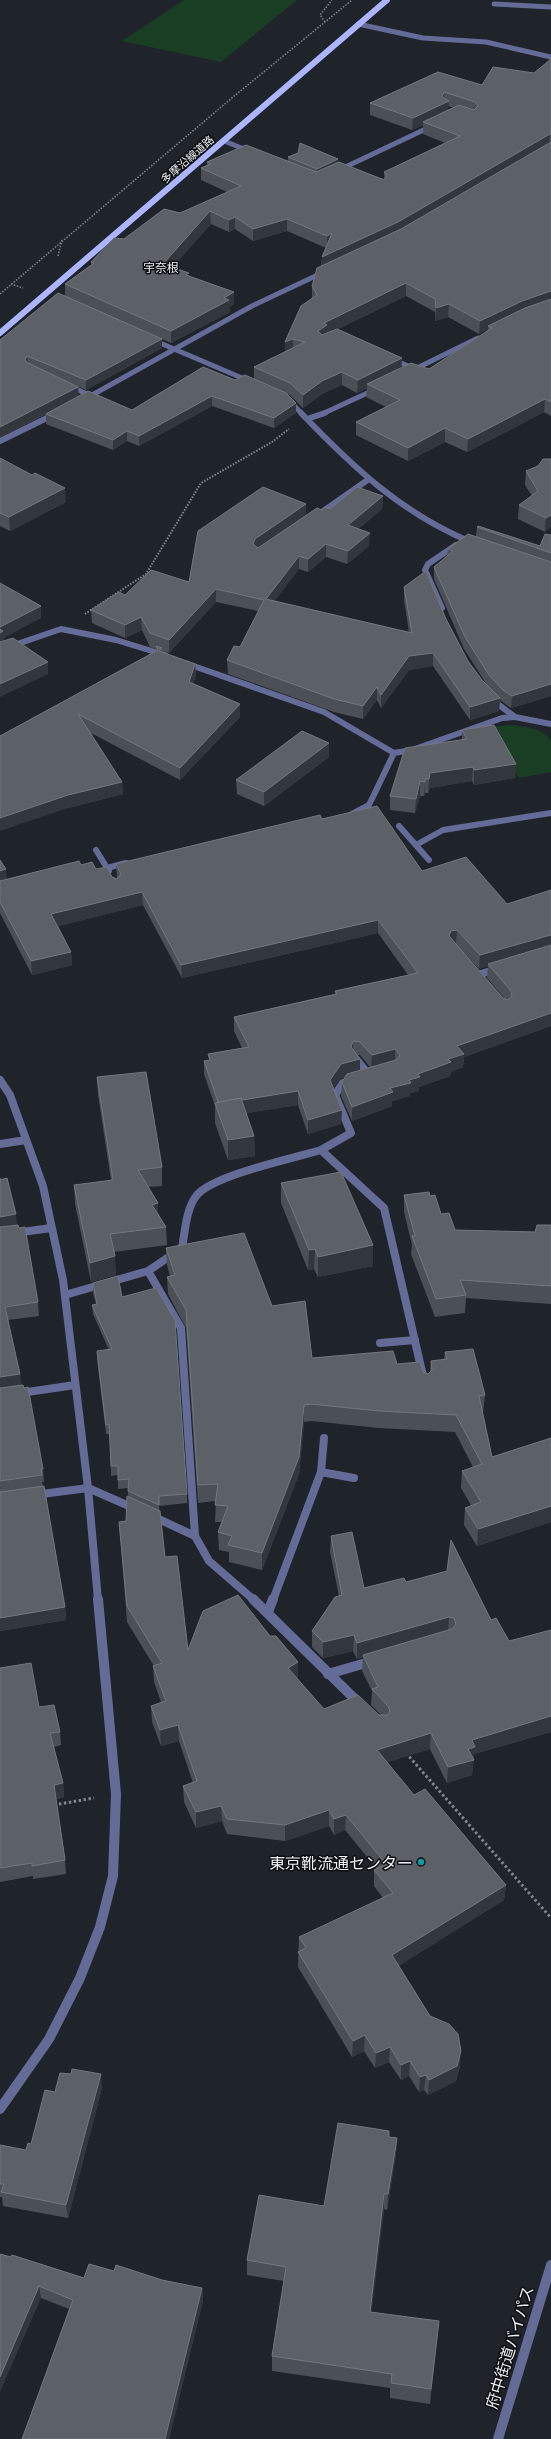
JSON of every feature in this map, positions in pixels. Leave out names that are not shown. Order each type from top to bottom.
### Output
[{"type":"main road","name":"多摩沿線道路","points":[[0,334],[387,0]]},
{"type":"street","points":[[494,4],[551,7]]},
{"type":"street","points":[[358,24],[423,38],[486,42],[551,57]]},
{"type":"street","points":[[333,172],[437,124]]},
{"type":"street","points":[[224,140],[253,152]]},
{"type":"street","points":[[339,170],[346,173]]},
{"type":"street","points":[[77,403],[252,306],[329,270]]},
{"type":"street","points":[[47,293],[54,296]]},
{"type":"street","points":[[402,376],[487,334]]},
{"type":"street","points":[[146,337],[253,382]]},
{"type":"street","points":[[388,357],[415,369]]},
{"type":"street","points":[[64,384],[91,396]]},
{"type":"street","points":[[307,419],[327,412],[381,386]]},
{"type":"street","points":[[281,395],[288,399],[369,480],[412,513],[463,540],[476,544]]},
{"type":"street","points":[[0,441],[63,410]]},
{"type":"street","points":[[310,520],[369,480]]},
{"type":"street","points":[[444,614],[425,570],[428,564],[463,540]]},
{"type":"street","points":[[0,650],[61,629],[116,640],[169,657]]},
{"type":"street","points":[[176,660],[324,712],[394,753],[412,750],[502,718],[514,717],[551,724]]},
{"type":"street","points":[[486,692],[490,698],[514,717]]},
{"type":"street","points":[[341,817],[349,816],[369,805],[394,753]]},
{"type":"street","points":[[416,845],[443,830],[551,813]]},
{"type":"street","points":[[399,826],[429,860]]},
{"type":"street","points":[[96,850],[114,881]]},
{"type":"street","points":[[107,868],[138,860]]},
{"type":"street","points":[[477,976],[507,966]]},
{"type":"street","points":[[64,1295],[148,1271],[182,1248],[188,1217],[198,1194],[217,1182],[321,1150],[351,1133],[335,1095],[343,1083],[366,1076],[356,1059]]},
{"type":"street","points":[[0,1080],[10,1095],[43,1186],[64,1295],[88,1488],[116,1794],[113,1876],[100,1927],[80,1978],[49,2039],[0,2109]]},
{"type":"street","points":[[0,1144],[26,1140]]},
{"type":"street","points":[[321,1150],[384,1208],[426,1386]]},
{"type":"street","points":[[0,1235],[51,1228]]},
{"type":"street","points":[[148,1271],[181,1328],[195,1536],[209,1561],[268,1612],[328,1674],[367,1710]]},
{"type":"street","points":[[380,1342],[415,1340]]},
{"type":"street","points":[[0,1396],[75,1384]]},
{"type":"street","points":[[268,1612],[321,1472],[324,1438]]},
{"type":"street","points":[[321,1472],[354,1478]]},
{"type":"street","points":[[22,1497],[88,1488],[195,1536]]},
{"type":"street","points":[[328,1674],[381,1659]]},
{"type":"street","name":"府中街道バイパス","points":[[498,2439],[551,2265]]},
{"type":"path","points":[[324,22],[320,15],[332,0]]},
{"type":"path","points":[[0,294],[352,0]]},
{"type":"path","points":[[61,629],[146,574],[189,500],[201,484],[272,442],[288,429],[307,419]]},
{"type":"path","points":[[402,1749],[551,1918]]},
{"type":"path","points":[[47,1806],[116,1794]]},
{"type":"green space","points":[[184,0],[297,0],[221,62],[122,41]]},
{"type":"green space","points":[[511,725],[534,729],[544,733],[548,737],[551,741],[551,772],[519,778],[490,727]]},
{"type":"building","points":[[551,59],[551,134],[398,222],[322,257],[332,233],[327,236],[287,219],[253,229],[235,217],[229,220],[210,211],[163,264],[189,273],[186,275],[234,292],[224,298],[229,300],[171,331],[65,284],[94,263],[91,262],[114,238],[124,239],[164,209],[180,213],[241,186],[201,168],[211,164],[207,162],[246,145],[316,172],[339,162],[384,180],[387,176],[384,172],[460,136],[423,122],[459,105],[474,110],[478,106],[475,102],[444,92],[442,97],[449,101],[413,118],[370,103],[438,72],[482,85],[493,67],[534,73]]},
{"type":"building","points":[[551,142],[551,291],[522,301],[480,321],[449,304],[436,308],[435,299],[406,283],[324,323],[327,325],[318,331],[322,335],[337,329],[402,358],[358,380],[342,372],[322,381],[303,395],[290,383],[254,367],[305,342],[293,339],[285,342],[301,306],[317,295],[312,286],[317,268],[401,229]]},
{"type":"building","points":[[300,143],[338,159],[317,169],[288,157],[298,153]]},
{"type":"building","points":[[58,293],[162,339],[86,380],[27,356],[25,360],[28,363],[78,387],[0,427],[0,340]]},
{"type":"building","points":[[551,299],[551,402],[545,399],[468,439],[445,428],[408,448],[356,422],[400,400],[367,384],[411,363],[429,369],[492,328],[488,326],[525,308]]},
{"type":"building","points":[[203,367],[235,380],[245,375],[286,393],[296,403],[274,418],[212,396],[139,436],[127,431],[113,440],[46,414],[88,391],[132,410]]},
{"type":"building","points":[[0,458],[32,475],[35,473],[65,488],[9,517],[0,513]]},
{"type":"building","points":[[543,459],[551,459],[551,515],[546,518],[519,505],[538,491],[526,471],[538,466]]},
{"type":"building","points":[[263,487],[306,504],[255,539],[253,544],[258,548],[317,508],[322,510],[325,507],[330,509],[357,487],[383,496],[348,525],[370,533],[348,551],[326,544],[308,559],[299,556],[266,599],[412,633],[404,587],[426,571],[446,619],[468,661],[482,680],[500,698],[470,707],[433,653],[409,656],[381,695],[377,687],[363,706],[334,699],[227,660],[234,646],[240,647],[264,600],[216,589],[169,640],[150,633],[141,617],[125,625],[91,610],[119,592],[125,595],[151,570],[189,582],[198,531]]},
{"type":"building","points":[[478,526],[540,546],[545,534],[551,535],[551,553],[477,527]]},
{"type":"building","points":[[468,534],[551,562],[551,684],[512,696],[503,690],[489,675],[465,637],[434,567],[453,551],[448,549]]},
{"type":"building","points":[[0,583],[41,606],[0,627]]},
{"type":"building","points":[[13,638],[48,662],[0,684],[0,642]]},
{"type":"building","points":[[156,646],[162,648],[159,651],[195,664],[189,682],[240,704],[180,768],[78,714],[122,782],[68,795],[0,818],[0,736],[158,650]]},
{"type":"building","points":[[494,725],[516,764],[474,770],[473,767],[430,773],[429,779],[425,779],[425,782],[420,781],[416,799],[390,796],[405,748],[467,739],[462,730]]},
{"type":"building","points":[[302,731],[329,743],[264,792],[236,780]]},
{"type":"building","points":[[377,806],[422,871],[466,857],[507,904],[551,890],[551,935],[480,955],[457,930],[451,931],[449,936],[503,998],[508,1000],[512,996],[511,991],[488,964],[551,945],[551,1013],[457,1046],[464,1054],[448,1059],[451,1062],[418,1074],[420,1077],[409,1080],[411,1083],[390,1088],[393,1092],[352,1107],[342,1082],[347,1074],[396,1060],[400,1055],[395,1049],[372,1055],[360,1042],[353,1041],[351,1047],[360,1059],[341,1064],[330,1080],[342,1110],[308,1120],[298,1091],[242,1100],[241,1098],[218,1102],[204,1061],[210,1060],[208,1054],[249,1047],[234,1017],[337,994],[335,991],[418,973],[378,920],[181,965],[142,892],[51,914],[71,952],[31,961],[0,902],[0,881],[79,861],[81,865],[92,862],[96,869],[107,867],[112,877],[117,879],[121,874],[116,864],[320,815],[322,819]]},
{"type":"building","points":[[0,860],[6,869],[0,871]]},
{"type":"building","points":[[146,1072],[162,1167],[138,1170],[158,1203],[152,1205],[166,1227],[110,1234],[115,1256],[90,1263],[74,1185],[113,1180],[97,1077]]},
{"type":"building","points":[[241,1098],[254,1136],[228,1140],[215,1103]]},
{"type":"building","points":[[341,1172],[373,1245],[318,1257],[315,1249],[309,1250],[281,1183]]},
{"type":"building","points":[[7,1178],[16,1214],[0,1217],[0,1180]]},
{"type":"building","points":[[429,1192],[430,1196],[435,1195],[441,1214],[449,1213],[455,1230],[535,1232],[537,1225],[551,1225],[551,1286],[460,1280],[466,1295],[436,1299],[412,1236],[415,1236],[404,1195]]},
{"type":"building","points":[[18,1225],[19,1228],[25,1227],[38,1302],[5,1307],[20,1374],[0,1377],[0,1227]]},
{"type":"building","points":[[244,1233],[272,1306],[305,1301],[312,1358],[393,1351],[397,1364],[420,1362],[423,1372],[428,1374],[432,1370],[431,1361],[447,1359],[445,1352],[473,1349],[485,1395],[479,1396],[492,1457],[551,1438],[551,1506],[478,1529],[465,1508],[481,1502],[462,1471],[482,1464],[456,1415],[379,1411],[311,1404],[304,1405],[299,1457],[262,1553],[228,1545],[232,1536],[218,1532],[228,1506],[215,1505],[218,1484],[198,1485],[186,1310],[167,1277],[175,1275],[166,1248]]},
{"type":"building","points":[[118,1276],[122,1297],[156,1288],[175,1320],[187,1494],[159,1496],[159,1505],[128,1491],[129,1479],[118,1480],[118,1466],[111,1466],[109,1424],[106,1425],[97,1351],[112,1349],[92,1305],[97,1304],[93,1283]]},
{"type":"building","points":[[23,1385],[24,1388],[28,1387],[43,1469],[41,1469],[42,1475],[0,1481],[0,1388]]},
{"type":"building","points":[[44,1486],[65,1607],[0,1618],[0,1492]]},
{"type":"building","points":[[127,1496],[160,1511],[165,1557],[177,1556],[188,1650],[203,1611],[238,1595],[270,1636],[276,1636],[298,1662],[288,1668],[324,1709],[358,1695],[379,1715],[388,1715],[390,1711],[388,1706],[372,1689],[378,1687],[363,1655],[452,1629],[456,1624],[454,1618],[449,1617],[357,1643],[354,1635],[323,1642],[312,1631],[335,1597],[342,1595],[331,1536],[352,1532],[364,1588],[404,1578],[406,1582],[447,1571],[451,1540],[491,1620],[496,1618],[509,1641],[551,1630],[551,1716],[472,1740],[475,1747],[468,1749],[474,1760],[448,1767],[431,1733],[377,1750],[414,1795],[425,1789],[506,1885],[392,1955],[430,2016],[449,2024],[458,2034],[461,2051],[457,2066],[429,2080],[426,2075],[420,2077],[410,2061],[401,2065],[390,2047],[376,2053],[365,2035],[353,2041],[298,1952],[306,1948],[299,1937],[393,1893],[374,1870],[386,1864],[346,1815],[334,1819],[329,1810],[285,1825],[227,1819],[221,1806],[196,1812],[183,1786],[197,1781],[178,1725],[160,1730],[151,1706],[166,1701],[153,1666],[162,1663],[127,1606],[119,1522],[126,1521]]},
{"type":"building","points":[[31,1663],[39,1707],[54,1705],[60,1732],[50,1733],[63,1783],[54,1785],[65,1860],[32,1866],[32,1863],[0,1868],[0,1668]]},
{"type":"building","points":[[72,2069],[101,2074],[66,2205],[1,2192],[4,2184],[0,2184],[0,2145],[26,2150],[28,2143],[31,2144],[45,2090],[55,2092],[60,2073],[71,2074]]},
{"type":"building","points":[[338,2123],[389,2131],[389,2137],[397,2138],[388,2194],[384,2194],[370,2312],[439,2321],[431,2389],[391,2383],[392,2374],[272,2356],[286,2267],[247,2260],[259,2195],[324,2206]]},
{"type":"building","points":[[0,2254],[11,2257],[12,2255],[84,2278],[89,2264],[114,2271],[116,2265],[162,2280],[202,2288],[165,2439],[22,2439],[73,2300],[39,2286],[0,2377]]},
{"type":"place","name":"東京靴流通センター","points":[[421,1862]]},
{"type":"district","name":"宇奈根","points":[[161,267]]}]
